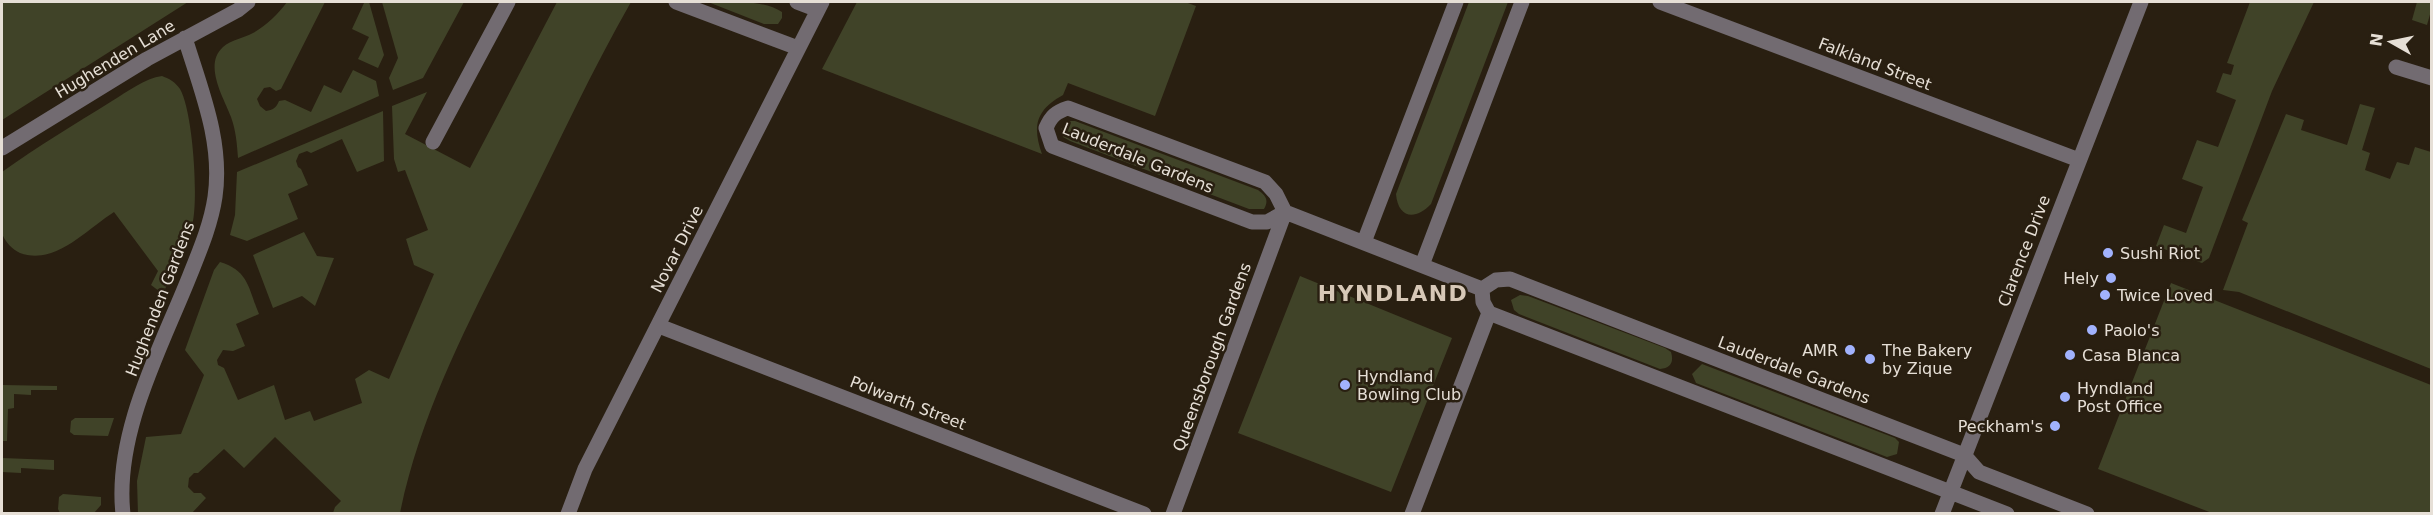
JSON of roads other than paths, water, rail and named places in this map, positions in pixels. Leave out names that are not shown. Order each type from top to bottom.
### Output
[{"type":"street","name":"Hughenden Lane","points":[[2,148],[248,2]]},
{"type":"street","points":[[433,142],[508,2]]},
{"type":"street","points":[[676,2],[798,48]]},
{"type":"street","points":[[797,2],[820,6]]},
{"type":"street","points":[[1364,242],[1456,2]]},
{"type":"street","points":[[1422,265],[1522,2]]},
{"type":"street","name":"Falkland Street","points":[[1660,2],[2079,160]]},
{"type":"street","name":"Clarence Drive","points":[[1942,513],[2141,2]]},
{"type":"street","name":"Novar Drive","points":[[568,513],[585,469],[820,6]]},
{"type":"street","name":"Hughenden Gardens","points":[[119,510],[127,441],[137,406],[199,253],[215,197],[213,129],[184,38]]},
{"type":"street","points":[[2396,67],[2432,78]]},
{"type":"street","name":"Lauderdale Gardens","points":[[1068,108],[1264,182],[1276,194],[1285,212],[1267,222],[1252,222],[1052,146],[1046,128],[1057,111],[1068,108]]},
{"type":"street","points":[[1285,212],[1482,289],[1489,313],[2007,513]]},
{"type":"street","name":"Queensborough Gardens","points":[[1173,513],[1285,212]]},
{"type":"street","name":"Lauderdale Gardens","points":[[1482,289],[1496,280],[1510,279],[1964,455],[1979,472],[2087,513]]},
{"type":"street","points":[[1412,513],[1489,313]]},
{"type":"street","name":"Polwarth Street","points":[[659,326],[1144,513]]},
{"type":"place","name":"Sushi Riot","points":[[2108,253]]},
{"type":"place","name":"Hely","points":[[2111,278]]},
{"type":"place","name":"Twice Loved","points":[[2105,295]]},
{"type":"place","name":"Paolo's","points":[[2092,330]]},
{"type":"place","name":"AMR","points":[[1850,350]]},
{"type":"place","name":"Casa Blanca","points":[[2070,355]]},
{"type":"place","name":"The Bakery by Zique","points":[[1870,359]]},
{"type":"place","name":"Hyndland Bowling Club","points":[[1345,385]]},
{"type":"place","name":"Hyndland Post Office","points":[[2065,397]]},
{"type":"place","name":"Peckham's","points":[[2055,426]]},
{"type":"district","name":"HYNDLAND","points":[[1393,293]]}]
